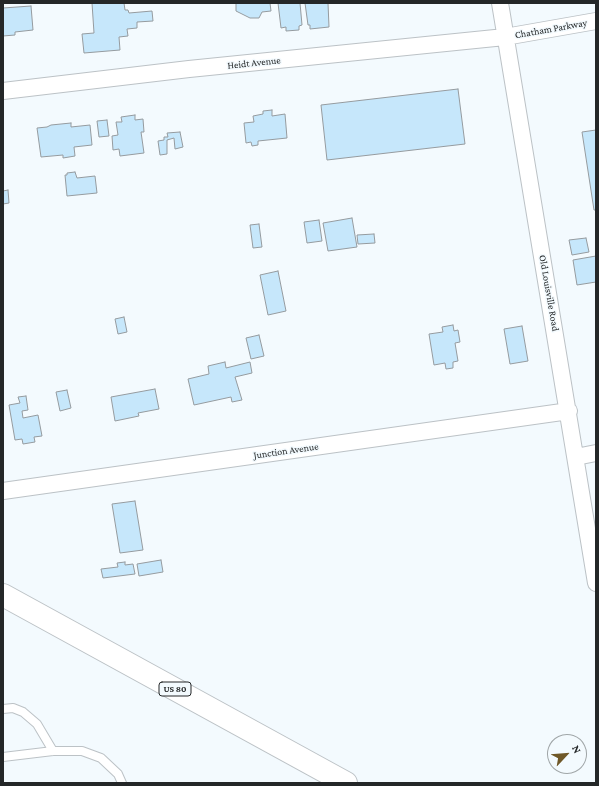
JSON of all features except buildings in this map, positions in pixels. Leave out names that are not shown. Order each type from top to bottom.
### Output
[{"type":"main road","name":"US 80","points":[[3,595],[346,783]]},
{"type":"street","name":"Old Louisville Road","points":[[500,3],[596,582]]},
{"type":"street","name":"Chatham Parkway","points":[[505,37],[596,21]]},
{"type":"street","name":"Heidt Avenue","points":[[3,91],[190,69],[505,37]]},
{"type":"street","name":"Junction Avenue","points":[[3,491],[569,412]]},
{"type":"street","points":[[576,457],[596,453]]},
{"type":"lane","points":[[3,709],[13,708],[23,712],[37,724],[53,751]]},
{"type":"lane","points":[[3,757],[53,751],[82,751],[102,758],[118,774],[122,783]]}]
